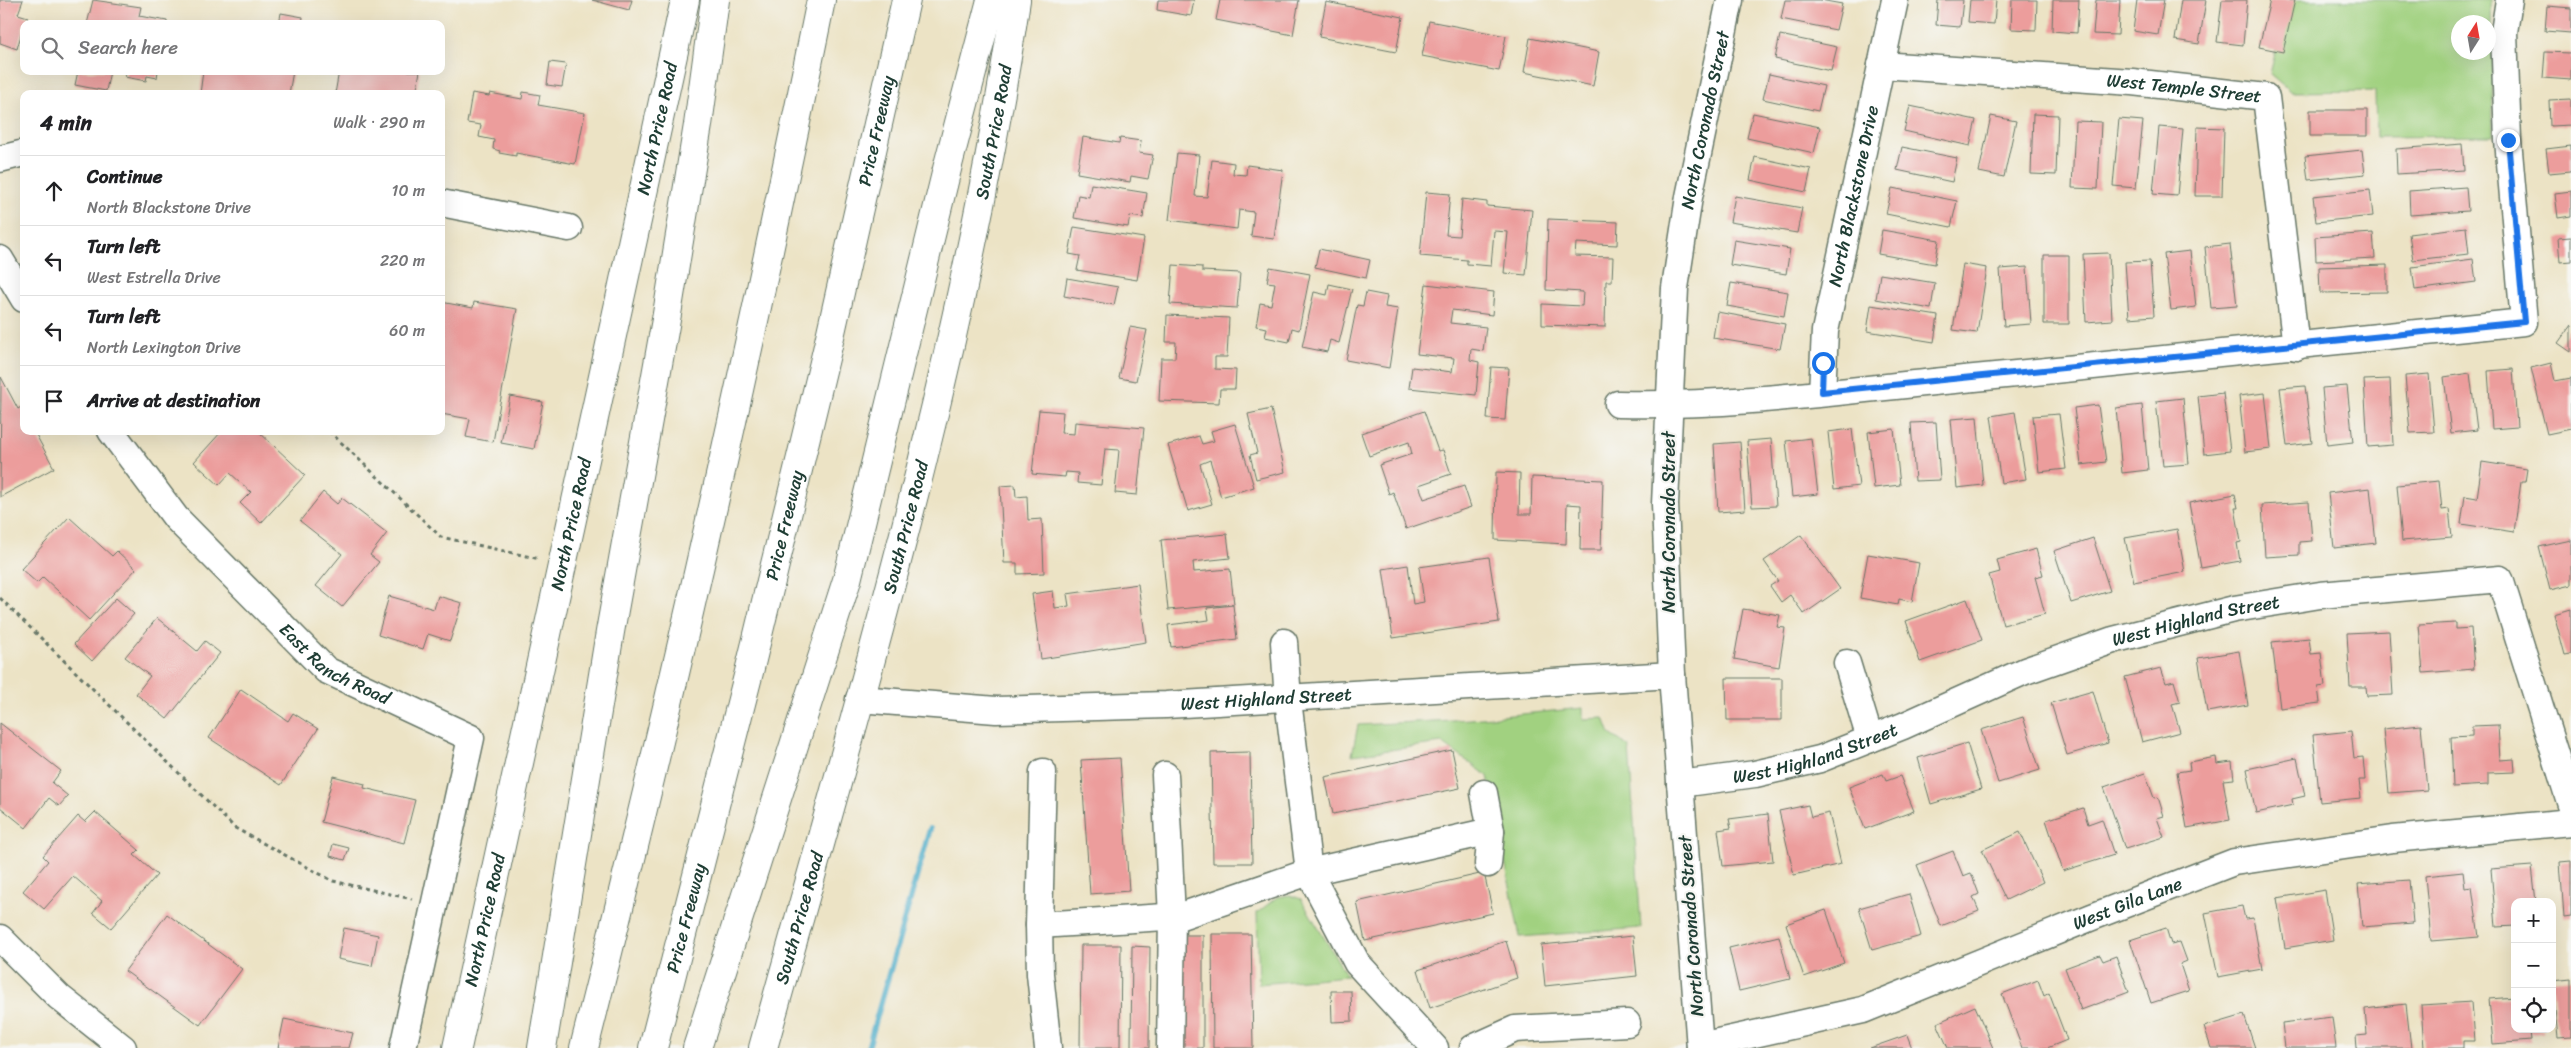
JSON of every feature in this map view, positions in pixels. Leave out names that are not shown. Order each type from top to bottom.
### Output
[{"type":"main road","name":"North Price Road","points":[[457,1048],[685,0]]},
{"type":"main road","points":[[542,1048],[610,632],[668,314],[698,125],[715,0]]},
{"type":"main road","points":[[584,1048],[628,875],[687,622],[754,325],[821,0]]},
{"type":"main road","name":"Price Freeway","points":[[654,1048],[752,663],[827,350],[906,0]]},
{"type":"main road","points":[[697,1048],[847,580],[948,165],[991,0]]},
{"type":"main road","name":"South Price Road","points":[[763,1048],[859,699],[942,386],[988,162],[1016,0]]},
{"type":"street","name":"North Coronado Street","points":[[1700,1047],[1672,675],[1666,504],[1675,288],[1689,197],[1730,0]]},
{"type":"street","name":"North Blackstone Drive","points":[[1822,392],[1825,331],[1895,0]]},
{"type":"street","points":[[1618,404],[1670,405],[1822,392],[2296,347],[2524,322],[2508,140],[2504,32],[2509,0]]},
{"type":"street","name":"West Temple Street","points":[[1881,65],[2132,82],[2266,97],[2296,347]]},
{"type":"street","points":[[0,159],[20,154]]},
{"type":"street","points":[[445,204],[569,228]]},
{"type":"street","points":[[0,259],[20,292]]},
{"type":"street","name":"East Ranch Road","points":[[114,435],[176,518],[326,670],[472,738],[434,903]]},
{"type":"street","name":"West Highland Street","points":[[1680,784],[1755,774],[1820,759],[1903,726],[2025,671],[2113,640],[2234,609],[2320,595],[2500,579],[2571,805]]},
{"type":"street","points":[[1284,642],[1288,700],[1310,872],[1357,963],[1436,1048]]},
{"type":"street","points":[[1847,663],[1870,739]]},
{"type":"street","name":"West Highland Street","points":[[859,699],[996,710],[1288,700],[1672,675]]},
{"type":"street","points":[[1043,772],[1039,925],[1040,974],[1048,1048]]},
{"type":"street","points":[[1165,775],[1172,917],[1170,1048]]},
{"type":"street","points":[[1484,793],[1490,831],[1488,864]]},
{"type":"street","name":"West Gila Lane","points":[[1700,1047],[1863,1010],[2092,917],[2234,862],[2393,839],[2571,822]]},
{"type":"street","points":[[1039,925],[1181,916],[1310,872],[1490,831]]},
{"type":"street","points":[[403,1048],[434,903]]},
{"type":"street","points":[[0,938],[59,997],[123,1048]]},
{"type":"street","points":[[1472,1048],[1515,1029],[1627,1023]]},
{"type":"path","points":[[333,435],[441,537],[541,559]]},
{"type":"path","points":[[0,598],[235,828],[333,881],[434,903]]},
{"type":"green space","points":[[2288,0],[2491,0],[2491,15],[2451,15],[2451,60],[2492,60],[2493,136],[2376,137],[2375,91],[2291,92],[2270,74]]},
{"type":"green space","points":[[1583,708],[1583,719],[1604,718],[1610,734],[1629,747],[1641,928],[1520,937],[1488,776],[1442,743],[1352,755],[1358,725],[1471,719]]},
{"type":"green space","points":[[1290,895],[1301,899],[1347,976],[1259,984],[1257,913],[1277,897]]},
{"type":"building","points":[[0,0],[23,0],[18,14],[28,17],[27,20],[20,20],[20,38],[17,49],[0,43]]},
{"type":"building","points":[[93,0],[141,7],[139,16],[161,20],[88,20]]},
{"type":"building","points":[[592,0],[632,0],[629,10]]},
{"type":"building","points":[[1158,0],[1194,0],[1191,16],[1157,10]]},
{"type":"building","points":[[1220,0],[1299,0],[1293,35],[1216,20]]},
{"type":"building","points":[[1785,0],[1820,0],[1842,4],[1836,30],[1781,19]]},
{"type":"building","points":[[1938,0],[1963,0],[1960,27],[1936,25]]},
{"type":"building","points":[[1970,0],[1996,0],[1994,24],[1968,22]]},
{"type":"building","points":[[2012,0],[2037,0],[2036,30],[2011,29]]},
{"type":"building","points":[[2053,0],[2079,0],[2077,33],[2052,31]]},
{"type":"building","points":[[2096,0],[2120,0],[2118,35],[2093,34]]},
{"type":"building","points":[[2137,0],[2164,0],[2158,35],[2133,31]]},
{"type":"building","points":[[2181,0],[2206,0],[2199,44],[2175,40]]},
{"type":"building","points":[[2222,0],[2247,0],[2243,45],[2217,42]]},
{"type":"building","points":[[2270,0],[2295,0],[2283,52],[2259,47]]},
{"type":"building","points":[[1326,2],[1403,17],[1396,52],[1319,37]]},
{"type":"building","points":[[2547,6],[2571,8],[2571,33],[2545,31]]},
{"type":"building","points":[[281,13],[303,17],[303,20],[280,20]]},
{"type":"building","points":[[1429,21],[1506,36],[1499,71],[1422,56]]},
{"type":"building","points":[[1780,35],[1837,47],[1831,71],[1775,59]]},
{"type":"building","points":[[1530,38],[1599,52],[1593,86],[1524,72]]},
{"type":"building","points":[[2545,52],[2571,53],[2571,80],[2543,78]]},
{"type":"building","points":[[550,62],[566,64],[562,87],[547,85]]},
{"type":"building","points":[[1769,74],[1824,86],[1818,111],[1763,99]]},
{"type":"building","points":[[77,75],[109,75],[106,90],[75,85]]},
{"type":"building","points":[[125,75],[157,75],[157,78],[147,76],[146,81],[125,77]]},
{"type":"building","points":[[202,75],[292,75],[290,90],[201,90]]},
{"type":"building","points":[[338,75],[419,75],[417,90],[336,90]]},
{"type":"building","points":[[523,92],[540,95],[538,105],[585,113],[575,164],[516,153],[516,156],[499,153],[500,151],[493,149],[494,140],[479,137],[481,125],[467,123],[472,93],[489,96],[490,93],[522,99]]},
{"type":"building","points":[[2571,99],[2571,125],[2550,126],[2549,100]]},
{"type":"building","points":[[1910,106],[1976,120],[1970,146],[1904,131]]},
{"type":"building","points":[[2310,110],[2367,110],[2367,136],[2310,136]]},
{"type":"building","points":[[1753,113],[1820,127],[1814,153],[1747,138]]},
{"type":"building","points":[[2033,114],[2058,115],[2056,175],[2031,174]]},
{"type":"building","points":[[1991,116],[2016,121],[2004,177],[1979,172]]},
{"type":"building","points":[[2119,119],[2143,121],[2136,188],[2113,186]]},
{"type":"building","points":[[2075,121],[2101,122],[2098,189],[2072,188]]},
{"type":"building","points":[[2159,127],[2183,129],[2177,196],[2153,194]]},
{"type":"building","points":[[2197,127],[2224,128],[2222,196],[2195,196]]},
{"type":"building","points":[[1083,137],[1119,143],[1120,138],[1141,141],[1139,153],[1153,155],[1148,179],[1131,176],[1130,182],[1077,173]]},
{"type":"building","points":[[2462,144],[2464,170],[2397,174],[2396,149]]},
{"type":"building","points":[[2571,146],[2571,171],[2549,173],[2546,149]]},
{"type":"building","points":[[1902,147],[1957,158],[1952,182],[1897,170]]},
{"type":"building","points":[[2362,150],[2365,174],[2308,180],[2305,156]]},
{"type":"building","points":[[1177,153],[1199,155],[1195,196],[1207,197],[1212,160],[1234,163],[1233,174],[1246,175],[1247,165],[1283,170],[1274,239],[1251,236],[1254,212],[1239,210],[1237,229],[1169,220]]},
{"type":"building","points":[[1755,157],[1811,169],[1806,192],[1750,180]]},
{"type":"building","points":[[1091,184],[1147,193],[1143,218],[1130,216],[1128,227],[1074,218],[1078,195],[1089,197]]},
{"type":"building","points":[[2466,187],[2468,211],[2410,215],[2409,191]]},
{"type":"building","points":[[1892,188],[1957,201],[1951,227],[1886,214]]},
{"type":"building","points":[[2370,190],[2373,216],[2316,222],[2313,196]]},
{"type":"building","points":[[2571,191],[2571,216],[2558,218],[2555,193]]},
{"type":"building","points":[[1426,192],[1450,194],[1446,235],[1459,236],[1462,199],[1487,202],[1487,206],[1532,210],[1526,275],[1504,273],[1508,232],[1494,231],[1491,266],[1467,264],[1467,260],[1420,256]]},
{"type":"building","points":[[1735,196],[1802,208],[1797,233],[1730,222]]},
{"type":"building","points":[[1548,219],[1618,222],[1617,245],[1576,243],[1575,256],[1613,257],[1612,281],[1606,281],[1605,327],[1542,325],[1542,304],[1582,306],[1583,292],[1546,290]]},
{"type":"building","points":[[1074,227],[1144,238],[1137,280],[1077,270],[1080,256],[1069,254]]},
{"type":"building","points":[[2466,227],[2469,254],[2413,260],[2409,234]]},
{"type":"building","points":[[1882,230],[1939,240],[1935,264],[1878,254]]},
{"type":"building","points":[[2373,233],[2375,258],[2316,261],[2315,237]]},
{"type":"building","points":[[2571,237],[2571,261],[2560,262],[2558,238]]},
{"type":"building","points":[[1734,240],[1790,249],[1786,274],[1730,265]]},
{"type":"building","points":[[2230,244],[2237,306],[2211,308],[2205,247]]},
{"type":"building","points":[[1319,249],[1370,260],[1366,278],[1315,267]]},
{"type":"building","points":[[2190,251],[2196,307],[2171,310],[2164,254]]},
{"type":"building","points":[[2109,253],[2112,320],[2086,322],[2083,254]]},
{"type":"building","points":[[2044,255],[2069,255],[2069,324],[2044,324]]},
{"type":"building","points":[[2473,259],[2476,282],[2415,290],[2412,267]]},
{"type":"building","points":[[2150,261],[2154,316],[2129,318],[2125,262]]},
{"type":"building","points":[[1963,264],[1987,268],[1977,333],[1953,330]]},
{"type":"building","points":[[1173,265],[1202,267],[1202,271],[1240,273],[1237,308],[1170,304]]},
{"type":"building","points":[[2387,265],[2387,292],[2320,293],[2319,267]]},
{"type":"building","points":[[1270,267],[1310,274],[1299,330],[1292,328],[1289,342],[1265,337],[1267,328],[1256,326],[1260,303],[1271,305],[1275,283],[1267,282]]},
{"type":"building","points":[[2027,267],[2031,324],[2004,326],[2000,269]]},
{"type":"building","points":[[1880,274],[1935,283],[1931,309],[1876,299]]},
{"type":"building","points":[[1067,278],[1118,287],[1114,305],[1064,296]]},
{"type":"building","points":[[1731,283],[1788,292],[1784,316],[1727,306]]},
{"type":"building","points":[[1329,284],[1352,289],[1339,343],[1330,340],[1327,352],[1302,347],[1314,292],[1327,295]]},
{"type":"building","points":[[1426,284],[1494,292],[1492,315],[1452,310],[1450,323],[1486,327],[1483,351],[1471,349],[1470,360],[1479,362],[1476,395],[1409,388],[1412,367],[1452,372],[1454,358],[1417,354]]},
{"type":"building","points":[[1366,292],[1387,296],[1385,307],[1398,309],[1389,368],[1346,360],[1357,305],[1363,306]]},
{"type":"building","points":[[474,302],[517,309],[493,442],[466,437],[470,419],[445,415],[445,303],[473,308]]},
{"type":"building","points":[[1871,305],[1938,316],[1934,342],[1867,331]]},
{"type":"building","points":[[1717,312],[1785,324],[1780,349],[1713,338]]},
{"type":"building","points":[[1167,315],[1229,318],[1227,357],[1215,357],[1215,369],[1236,370],[1235,389],[1220,389],[1219,403],[1159,401],[1161,358],[1175,358],[1176,342],[1166,342]]},
{"type":"building","points":[[2571,325],[2571,352],[2558,343]]},
{"type":"building","points":[[1130,327],[1147,330],[1136,381],[1119,378]]},
{"type":"building","points":[[2551,363],[2555,381],[2571,378],[2571,429],[2547,434],[2531,368]]},
{"type":"building","points":[[1491,367],[1509,368],[1505,420],[1487,419]]},
{"type":"building","points":[[2513,369],[2517,427],[2492,429],[2488,371]]},
{"type":"building","points":[[2470,373],[2477,430],[2451,433],[2444,377]]},
{"type":"building","points":[[2429,374],[2434,432],[2410,433],[2405,376]]},
{"type":"building","points":[[1,377],[18,409],[20,408],[20,435],[36,435],[54,468],[0,497]]},
{"type":"building","points":[[2390,379],[2393,445],[2368,447],[2364,380]]},
{"type":"building","points":[[2305,386],[2312,443],[2287,446],[2280,388]]},
{"type":"building","points":[[2347,386],[2353,442],[2327,445],[2322,388]]},
{"type":"building","points":[[2223,393],[2230,451],[2204,454],[2198,396]]},
{"type":"building","points":[[2265,393],[2271,449],[2245,452],[2239,396]]},
{"type":"building","points":[[510,396],[543,402],[534,449],[501,443]]},
{"type":"building","points":[[2183,398],[2189,464],[2163,466],[2156,401]]},
{"type":"building","points":[[2098,405],[2106,462],[2081,465],[2074,408]]},
{"type":"building","points":[[2142,405],[2148,470],[2122,473],[2116,408]]},
{"type":"building","points":[[1271,409],[1285,472],[1256,479],[1250,455],[1257,453],[1248,414]]},
{"type":"building","points":[[1039,410],[1063,412],[1061,433],[1074,434],[1075,422],[1144,428],[1137,495],[1115,493],[1119,450],[1105,449],[1101,485],[1077,483],[1078,473],[1066,472],[1065,477],[1032,474]]},
{"type":"building","points":[[1424,411],[1438,451],[1443,450],[1451,474],[1419,485],[1424,499],[1464,486],[1471,507],[1406,529],[1393,492],[1389,494],[1379,465],[1412,454],[1409,442],[1369,456],[1361,433]]},
{"type":"building","points":[[2015,412],[2026,479],[2001,483],[1991,416]]},
{"type":"building","points":[[2059,414],[2066,469],[2039,472],[2033,416]]},
{"type":"building","points":[[1977,417],[1983,485],[1957,488],[1951,419]]},
{"type":"building","points":[[1936,422],[1940,480],[1915,481],[1911,423]]},
{"type":"building","points":[[1235,424],[1254,487],[1221,497],[1210,460],[1200,464],[1212,504],[1188,511],[1168,445],[1199,436],[1202,444],[1214,441],[1211,431]]},
{"type":"building","points":[[1852,429],[1859,486],[1834,489],[1828,432]]},
{"type":"building","points":[[1894,429],[1900,485],[1874,488],[1868,432]]},
{"type":"building","points":[[218,435],[262,435],[305,475],[261,523],[240,503],[251,492],[230,473],[219,485],[194,462]]},
{"type":"building","points":[[1811,438],[1818,494],[1792,497],[1786,441]]},
{"type":"building","points":[[1771,439],[1776,506],[1752,507],[1747,441]]},
{"type":"building","points":[[1740,442],[1745,510],[1718,512],[1714,444]]},
{"type":"building","points":[[2482,462],[2527,469],[2525,482],[2521,482],[2514,532],[2461,524],[2465,496],[2477,498]]},
{"type":"building","points":[[1496,472],[1520,473],[1519,514],[1531,514],[1532,477],[1603,480],[1601,550],[1580,550],[1581,505],[1567,504],[1566,544],[1495,540]]},
{"type":"building","points":[[2439,481],[2442,510],[2449,509],[2452,537],[2402,541],[2397,485]]},
{"type":"building","points":[[1015,485],[1016,497],[1027,496],[1028,520],[1042,519],[1044,573],[1017,574],[1017,563],[1004,563],[1000,486]]},
{"type":"building","points":[[2370,488],[2376,543],[2334,548],[2328,493]]},
{"type":"building","points":[[323,492],[337,504],[342,498],[387,533],[370,555],[379,562],[342,607],[316,586],[342,554],[300,521]]},
{"type":"building","points":[[2235,494],[2238,508],[2235,508],[2241,542],[2237,543],[2240,561],[2201,568],[2189,503]]},
{"type":"building","points":[[2309,502],[2312,541],[2299,542],[2299,555],[2265,557],[2262,505]]},
{"type":"building","points":[[69,517],[112,556],[117,551],[136,569],[89,620],[43,577],[37,583],[21,569]]},
{"type":"building","points":[[2177,529],[2185,572],[2134,582],[2125,538]]},
{"type":"building","points":[[1227,534],[1230,558],[1193,562],[1194,572],[1230,569],[1234,604],[1168,610],[1161,540]]},
{"type":"building","points":[[1801,535],[1840,589],[1804,614],[1790,595],[1781,602],[1770,586],[1778,581],[1764,561]]},
{"type":"building","points":[[2093,538],[2110,591],[2071,603],[2054,551]]},
{"type":"building","points":[[2571,540],[2571,585],[2550,590],[2539,547]]},
{"type":"building","points":[[2036,549],[2043,575],[2035,577],[2045,614],[2003,625],[1989,575],[2000,572],[1997,560]]},
{"type":"building","points":[[1868,554],[1919,563],[1912,602],[1899,599],[1898,605],[1860,598]]},
{"type":"building","points":[[1489,557],[1499,622],[1393,638],[1383,569],[1408,565],[1413,604],[1424,602],[1419,567]]},
{"type":"building","points":[[1138,584],[1146,642],[1041,659],[1032,594],[1053,591],[1055,608],[1069,606],[1067,594]]},
{"type":"building","points":[[389,596],[434,609],[438,596],[462,603],[450,641],[428,634],[423,649],[378,635]]},
{"type":"building","points":[[116,598],[134,614],[92,661],[74,644]]},
{"type":"building","points":[[1967,599],[1982,640],[1920,662],[1906,621]]},
{"type":"building","points":[[1233,605],[1237,639],[1171,647],[1168,625],[1209,620],[1207,608]]},
{"type":"building","points":[[1743,609],[1780,615],[1777,627],[1785,628],[1779,667],[1734,659]]},
{"type":"building","points":[[2571,609],[2571,654],[2565,655],[2554,614]]},
{"type":"building","points":[[157,618],[197,651],[205,641],[220,653],[167,719],[136,694],[150,676],[125,657]]},
{"type":"building","points":[[2456,623],[2456,629],[2471,628],[2474,669],[2423,673],[2419,625]]},
{"type":"building","points":[[2389,631],[2393,695],[2367,696],[2366,687],[2350,687],[2347,633]]},
{"type":"building","points":[[2309,638],[2311,654],[2321,653],[2325,686],[2318,687],[2320,703],[2280,708],[2272,642]]},
{"type":"building","points":[[2239,651],[2248,705],[2207,712],[2198,658]]},
{"type":"building","points":[[2161,668],[2166,683],[2174,681],[2180,702],[2172,704],[2180,732],[2142,742],[2125,677]]},
{"type":"building","points":[[1726,678],[1782,678],[1782,720],[1727,720]]},
{"type":"building","points":[[241,689],[288,721],[293,713],[318,729],[281,785],[209,738]]},
{"type":"building","points":[[2093,691],[2108,743],[2067,755],[2051,703]]},
{"type":"building","points":[[2023,717],[2040,770],[1998,783],[1981,730]]},
{"type":"building","points":[[0,723],[61,771],[52,783],[68,796],[59,806],[49,798],[26,828],[0,807]]},
{"type":"building","points":[[2421,725],[2427,790],[2389,793],[2383,729]]},
{"type":"building","points":[[2498,725],[2500,760],[2514,759],[2515,772],[2488,773],[2488,785],[2453,787],[2451,737],[2472,736],[2472,726]]},
{"type":"building","points":[[2351,731],[2354,758],[2363,757],[2365,780],[2359,780],[2361,798],[2320,802],[2313,735]]},
{"type":"building","points":[[1967,743],[1981,789],[1931,804],[1918,758]]},
{"type":"building","points":[[1452,750],[1460,788],[1333,814],[1325,777]]},
{"type":"building","points":[[1250,752],[1252,863],[1213,863],[1211,753]]},
{"type":"building","points":[[2216,757],[2217,764],[2232,762],[2234,779],[2223,780],[2230,820],[2187,828],[2177,772],[2190,770],[2189,762]]},
{"type":"building","points":[[1120,758],[1129,891],[1090,894],[1081,760]]},
{"type":"building","points":[[2297,758],[2305,796],[2292,799],[2293,805],[2256,813],[2247,769]]},
{"type":"building","points":[[2145,773],[2154,798],[2158,797],[2164,816],[2157,818],[2164,837],[2125,849],[2104,787]]},
{"type":"building","points":[[1883,774],[1886,781],[1900,776],[1914,811],[1865,829],[1849,787]]},
{"type":"building","points":[[333,776],[365,784],[364,788],[415,800],[404,843],[321,822]]},
{"type":"building","points":[[1808,805],[1811,817],[1829,813],[1841,864],[1794,875],[1779,811]]},
{"type":"building","points":[[2083,808],[2088,824],[2102,819],[2114,855],[2063,871],[2046,820]]},
{"type":"building","points":[[95,812],[139,850],[134,855],[157,875],[111,928],[93,913],[102,901],[73,876],[44,909],[23,891],[48,861],[43,856],[78,816],[85,822]]},
{"type":"building","points":[[1768,814],[1773,861],[1723,866],[1718,830],[1731,828],[1729,819]]},
{"type":"building","points":[[2020,832],[2043,882],[2006,900],[1982,850]]},
{"type":"building","points":[[333,844],[349,848],[345,860],[330,856]]},
{"type":"building","points":[[1953,851],[1963,876],[1971,873],[1979,894],[1973,897],[1979,911],[1941,926],[1917,865]]},
{"type":"building","points":[[2571,861],[2571,916],[2564,917],[2560,862]]},
{"type":"building","points":[[2532,866],[2536,898],[2511,898],[2511,926],[2496,927],[2491,869]]},
{"type":"building","points":[[2463,872],[2465,888],[2472,887],[2479,937],[2431,941],[2425,876]]},
{"type":"building","points":[[1484,873],[1493,913],[1365,941],[1357,902]]},
{"type":"building","points":[[2409,880],[2413,923],[2362,927],[2358,884]]},
{"type":"building","points":[[2325,890],[2333,940],[2285,948],[2277,898]]},
{"type":"building","points":[[1909,894],[1921,936],[1872,950],[1859,908]]},
{"type":"building","points":[[2242,906],[2245,919],[2253,918],[2262,969],[2218,977],[2205,913]]},
{"type":"building","points":[[1826,910],[1844,963],[1804,977],[1786,924]]},
{"type":"building","points":[[167,914],[242,969],[200,1025],[125,971]]},
{"type":"building","points":[[344,928],[378,935],[372,966],[338,959]]},
{"type":"building","points":[[2166,928],[2171,944],[2180,942],[2187,961],[2180,964],[2189,991],[2151,1003],[2130,940]]},
{"type":"building","points":[[1212,934],[1251,934],[1253,1048],[1213,1048]]},
{"type":"building","points":[[1183,935],[1203,935],[1203,1048],[1183,1048]]},
{"type":"building","points":[[1633,936],[1637,976],[1545,986],[1541,945]]},
{"type":"building","points":[[1779,936],[1790,979],[1739,991],[1729,948]]},
{"type":"building","points":[[1506,941],[1517,978],[1430,1008],[1418,970]]},
{"type":"building","points":[[1081,945],[1121,945],[1120,1048],[1080,1048]]},
{"type":"building","points":[[1132,946],[1150,947],[1149,1048],[1131,1048]]},
{"type":"building","points":[[2100,955],[2103,961],[2116,956],[2129,992],[2081,1010],[2065,968]]},
{"type":"building","points":[[2571,979],[2571,1037],[2558,1038],[2556,981]]},
{"type":"building","points":[[2038,980],[2044,996],[2049,993],[2067,1040],[2047,1048],[2022,1048],[2002,994]]},
{"type":"building","points":[[1331,991],[1351,991],[1352,1021],[1332,1022]]},
{"type":"building","points":[[2511,997],[2511,1033],[2530,1033],[2531,1041],[2493,1044],[2489,999]]},
{"type":"building","points":[[2472,1002],[2475,1041],[2463,1041],[2463,1048],[2424,1048],[2421,1005]]},
{"type":"building","points":[[2406,1004],[2411,1048],[2357,1048],[2356,1036],[2367,1035],[2365,1009]]},
{"type":"building","points":[[1975,1006],[1993,1048],[1948,1048],[1937,1023]]},
{"type":"building","points":[[2244,1015],[2255,1048],[2211,1048],[2204,1027]]},
{"type":"building","points":[[2332,1017],[2336,1048],[2285,1048],[2282,1023]]},
{"type":"building","points":[[284,1019],[353,1033],[349,1048],[278,1048]]},
{"type":"building","points":[[1907,1035],[1912,1048],[1870,1048]]},
{"type":"waterway","points":[[868,1048],[930,829]]},
{"type":"route","points":[[1823,363],[1822,392],[2296,347],[2524,322],[2508,140]]}]
